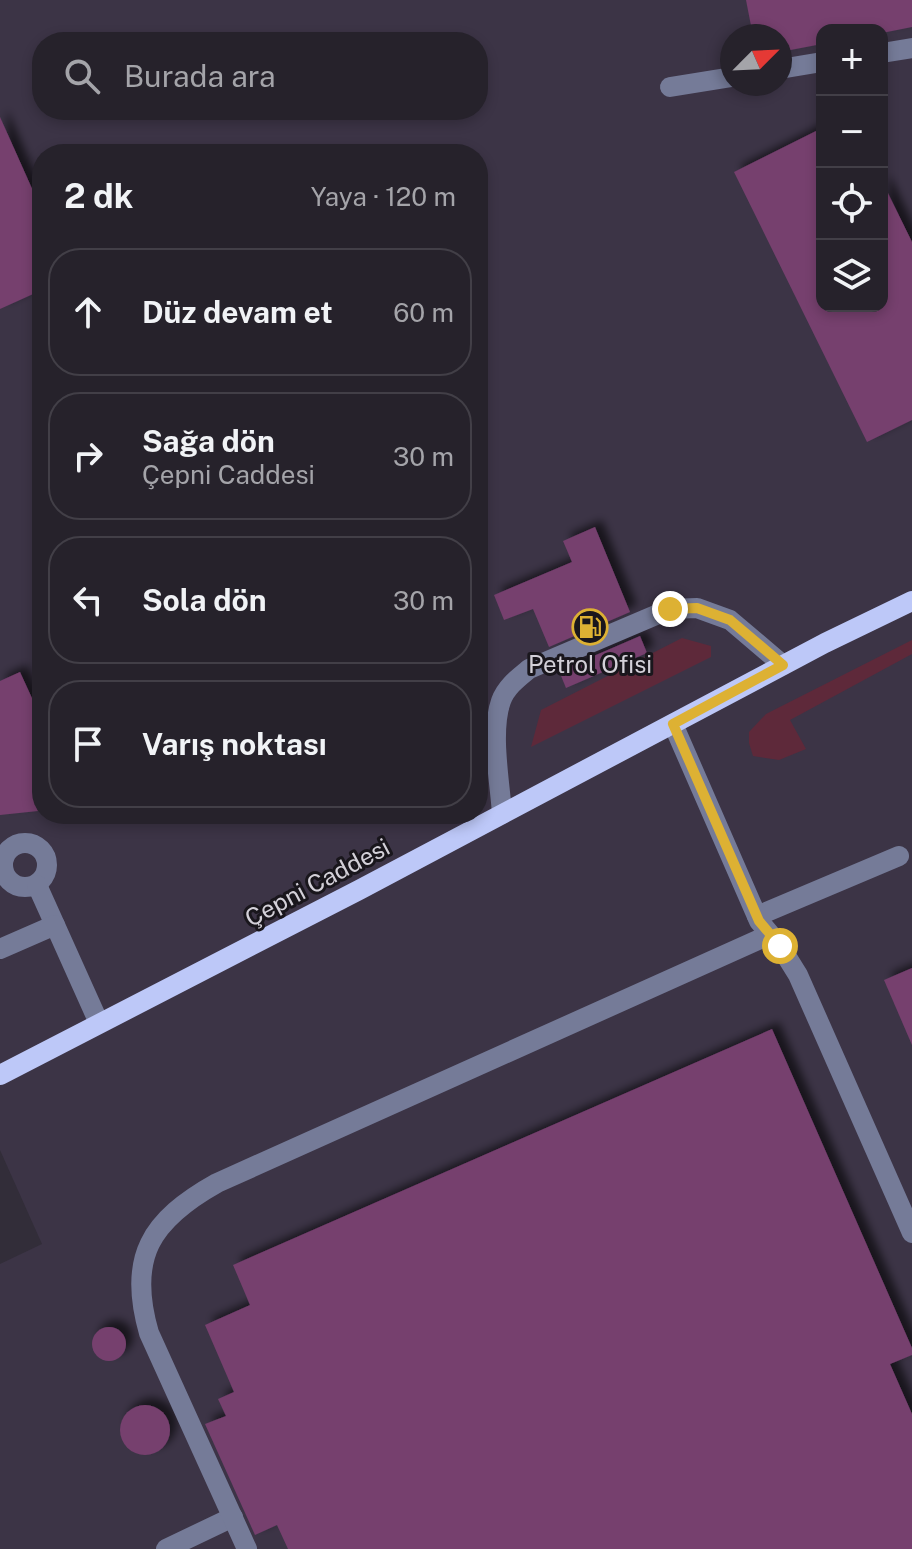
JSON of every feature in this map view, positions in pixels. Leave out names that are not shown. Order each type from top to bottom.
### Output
[{"type":"main road","name":"Çepni Caddesi","points":[[488,821],[783,665],[912,601]]},
{"type":"main road","name":"Çepni Caddesi","points":[[0,1075],[483,824]]},
{"type":"lane","points":[[888,52],[912,48]]},
{"type":"lane","points":[[792,67],[816,63]]},
{"type":"lane","points":[[670,87],[720,79]]},
{"type":"lane","points":[[502,814],[497,727],[501,701],[512,682],[529,669],[670,609],[697,608],[730,620],[783,665]]},
{"type":"lane","points":[[673,724],[757,916],[798,975],[912,1233]]},
{"type":"lane","points":[[757,916],[899,856]]},
{"type":"lane","points":[[37,885],[99,1023]]},
{"type":"lane","points":[[0,949],[55,925]]},
{"type":"lane","points":[[247,1549],[149,1333],[141,1305],[140,1281],[145,1258],[162,1223],[174,1210],[217,1183],[769,935]]},
{"type":"lane","points":[[166,1549],[233,1517]]},
{"type":"shaded area","points":[[0,0],[912,0],[912,1549],[0,1549],[0,1264],[42,1244],[0,1150]]},
{"type":"shaded area","points":[[682,638],[711,646],[711,657],[531,747],[541,710]]},
{"type":"shaded area","points":[[912,640],[912,654],[790,720],[806,749],[779,760],[753,756],[749,732],[766,714]]},
{"type":"building","points":[[746,0],[912,0],[912,27],[888,32],[888,24],[816,24],[816,45],[792,50],[792,24],[751,24]]},
{"type":"building","points":[[0,117],[32,189],[32,295],[0,309]]},
{"type":"building","points":[[816,131],[816,312],[888,312],[888,193],[912,242],[912,420],[867,442],[734,172]]},
{"type":"building","points":[[595,527],[630,612],[549,647],[533,609],[504,620],[494,595],[572,562],[563,541]]},
{"type":"building","points":[[640,636],[647,653],[566,688],[559,671]]},
{"type":"building","points":[[20,672],[32,698],[32,812],[0,815],[0,681]]},
{"type":"building","points":[[912,968],[912,1045],[884,980]]},
{"type":"building","points":[[772,1029],[912,1348],[912,1355],[890,1364],[912,1414],[912,1549],[288,1549],[277,1525],[255,1535],[205,1424],[226,1416],[218,1399],[234,1392],[205,1325],[250,1305],[233,1265]]},
{"type":"building","points":[[109,1327],[121,1332],[126,1344],[121,1356],[109,1361],[97,1356],[92,1344],[97,1332]]},
{"type":"building","points":[[145,1405],[163,1412],[170,1430],[163,1448],[145,1455],[127,1448],[120,1430],[127,1412]]},
{"type":"place","name":"Petrol Ofisi","points":[[590,627]]},
{"type":"route","points":[[670,609],[697,608],[730,620],[783,665],[673,724],[759,921],[780,946]]}]
